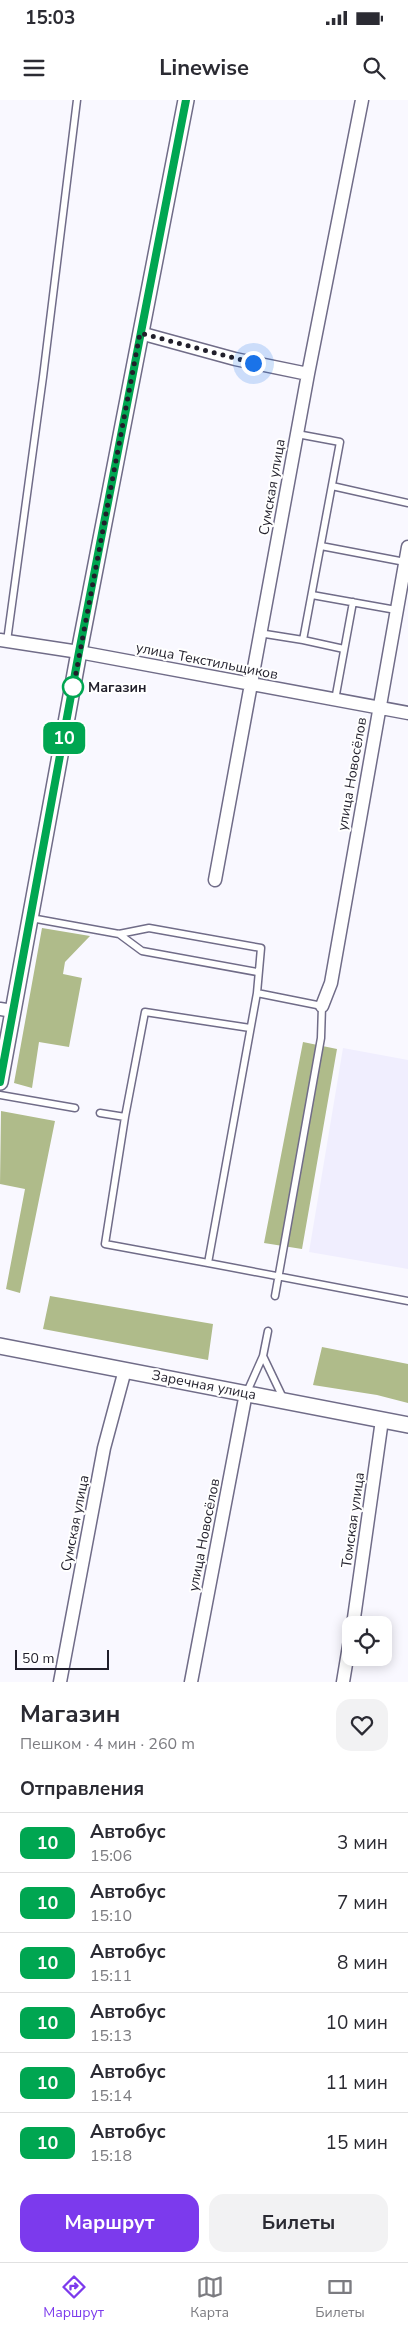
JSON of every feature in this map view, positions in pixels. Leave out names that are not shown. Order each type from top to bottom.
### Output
[{"type":"street","points":[[0,1082],[6,1010],[31,918],[79,652],[186,100]]},
{"type":"street","name":"Сумская улица","points":[[215,880],[259,632],[362,100]]},
{"type":"street","points":[[140,333],[235,359],[308,374]]},
{"type":"street","name":"улица Новосёлов","points":[[322,1006],[331,982],[408,547]]},
{"type":"street","name":"улица Текстильщиков","points":[[3,641],[79,652],[408,713]]},
{"type":"street","name":"Заречная улица","points":[[0,1346],[408,1425]]},
{"type":"street","name":"Сумская улица","points":[[60,1682],[104,1448],[125,1370]]},
{"type":"street","name":"улица Новосёлов","points":[[191,1682],[246,1394]]},
{"type":"street","name":"Томская улица","points":[[354,1616],[382,1420]]},
{"type":"street","points":[[343,1682],[346,1666]]},
{"type":"lane","points":[[3,641],[43,377],[60,225],[77,100]]},
{"type":"lane","points":[[297,434],[340,442],[304,640]]},
{"type":"lane","points":[[332,486],[408,503]]},
{"type":"lane","points":[[321,546],[405,562]]},
{"type":"lane","points":[[312,595],[396,610]]},
{"type":"lane","points":[[335,700],[353,602]]},
{"type":"lane","points":[[259,632],[344,650]]},
{"type":"lane","points":[[31,918],[119,934],[150,928],[261,948],[257,993],[208,1263]]},
{"type":"lane","points":[[119,934],[142,951],[258,972]]},
{"type":"lane","points":[[257,993],[322,1006],[321,1038],[275,1296]]},
{"type":"lane","points":[[250,1028],[146,1012],[125,1117],[105,1244],[408,1300]]},
{"type":"lane","points":[[0,1095],[75,1108]]},
{"type":"lane","points":[[100,1113],[125,1117]]},
{"type":"lane","points":[[246,1394],[263,1356],[268,1331]]},
{"type":"lane","points":[[263,1356],[285,1401]]},
{"type":"shaded area","points":[[343,1048],[408,1060],[408,1269],[309,1252]]},
{"type":"green space","points":[[42,928],[90,936],[65,962],[63,974],[82,978],[69,1047],[39,1042],[32,1088],[14,1083]]},
{"type":"green space","points":[[303,1042],[337,1049],[302,1249],[264,1243]]},
{"type":"green space","points":[[1,1111],[55,1121],[20,1293],[6,1289],[25,1189],[0,1184]]},
{"type":"green space","points":[[50,1296],[213,1324],[208,1360],[43,1329]]},
{"type":"green space","points":[[322,1347],[408,1364],[408,1403],[377,1395],[313,1385]]},
{"type":"bus line","name":"10","points":[[0,1082],[60,764],[79,652],[186,100]]},
{"type":"place","name":"Магазин","points":[[73,687]]},
{"type":"route","points":[[73,687],[73,689],[140,333],[253,363]]}]
